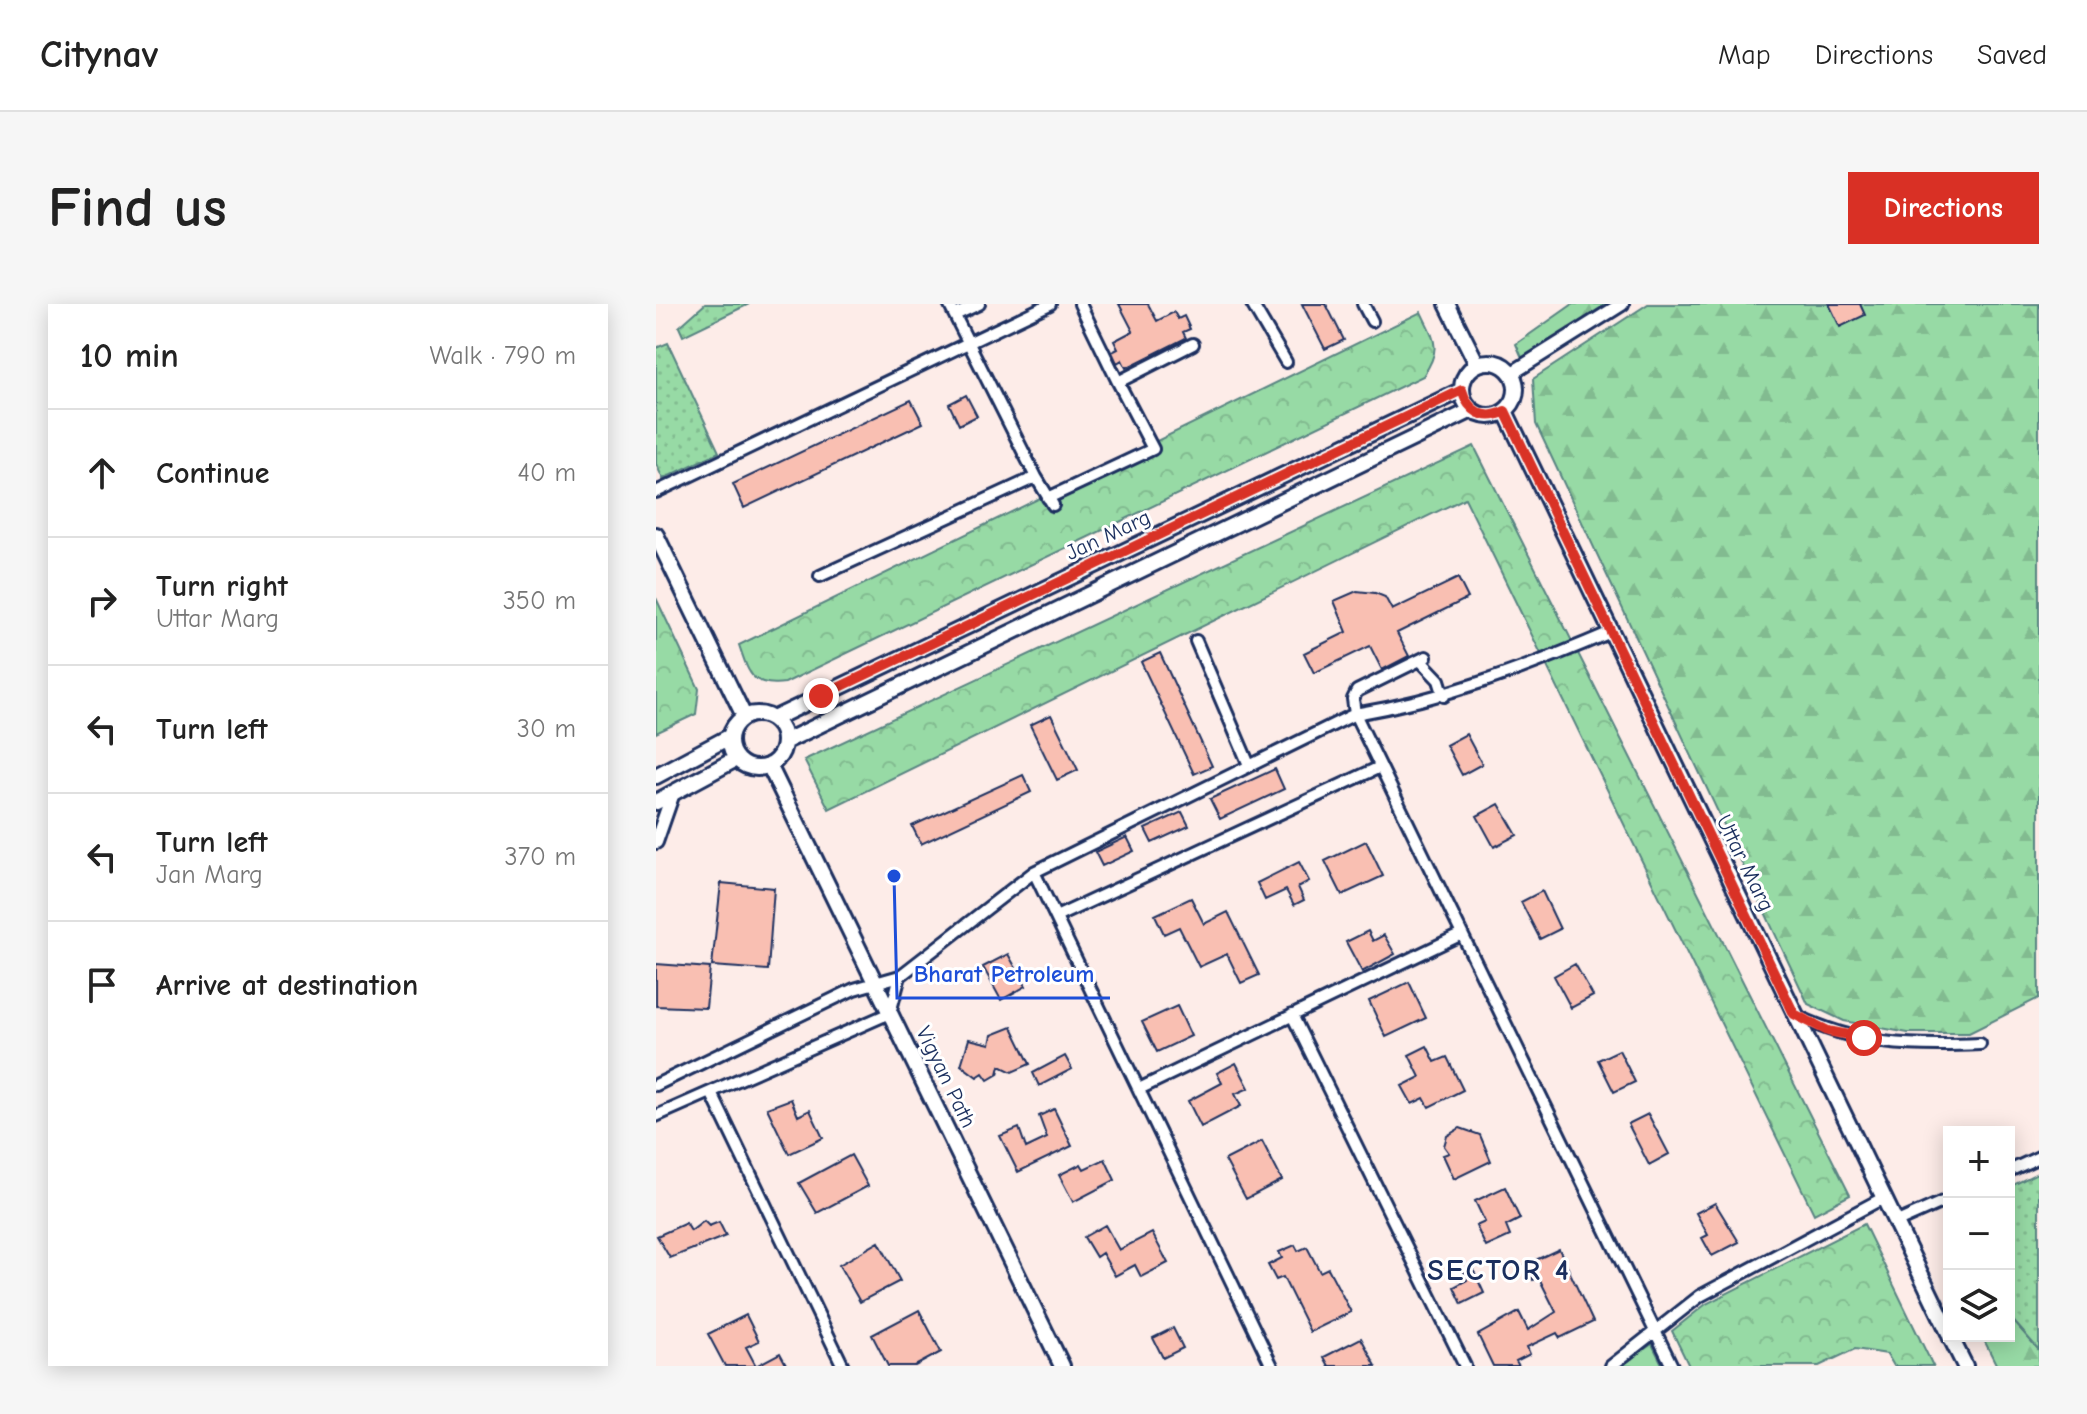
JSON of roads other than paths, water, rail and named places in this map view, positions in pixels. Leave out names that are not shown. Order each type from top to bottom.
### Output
[{"type":"main road","points":[[1447,304],[1477,364]]},
{"type":"main road","points":[[1497,362],[1512,373],[1515,397],[1505,411],[1491,416],[1472,410],[1462,390],[1463,380],[1477,364],[1497,362]]},
{"type":"main road","name":"Jan Marg","points":[[773,719],[1462,390]]},
{"type":"main road","name":"Jan Marg","points":[[784,742],[1472,410]]},
{"type":"main road","name":"Uttar Marg","points":[[1505,411],[1943,1321]]},
{"type":"main road","points":[[656,535],[744,716]]},
{"type":"main road","points":[[656,776],[729,737],[744,716],[753,713],[773,719],[781,728],[784,742],[781,754],[769,765],[749,767],[736,759],[729,737]]},
{"type":"main road","points":[[656,802],[736,759]]},
{"type":"main road","name":"Vigyan Path","points":[[769,765],[1062,1366]]},
{"type":"main road","name":"Uttar Marg","points":[[1953,1342],[1965,1366]]},
{"type":"street","points":[[949,304],[1050,502],[1153,449],[1080,304]]},
{"type":"street","points":[[955,315],[979,304]]},
{"type":"street","points":[[656,492],[1050,304]]},
{"type":"street","points":[[1252,304],[1286,362]]},
{"type":"street","points":[[1363,304],[1372,321]]},
{"type":"street","points":[[1512,373],[1622,304]]},
{"type":"street","points":[[1118,382],[1193,344]]},
{"type":"street","points":[[820,576],[1036,477]]},
{"type":"street","points":[[656,1085],[876,981],[900,976],[1034,872],[1355,714],[1444,696],[1523,670],[1611,632]]},
{"type":"street","points":[[1196,641],[1249,765]]},
{"type":"street","points":[[1444,696],[1439,680],[1423,658],[1357,691],[1353,699],[1355,714],[1380,767],[1672,1366]]},
{"type":"street","points":[[1056,917],[1380,767]]},
{"type":"street","points":[[656,842],[673,793]]},
{"type":"street","points":[[1034,872],[1272,1366]]},
{"type":"street","points":[[1139,1089],[1462,934]]},
{"type":"street","points":[[656,1116],[890,1013],[900,976]]},
{"type":"street","points":[[1794,1014],[1828,1031],[1911,1047],[1980,1044]]},
{"type":"street","points":[[1292,1015],[1465,1366]]},
{"type":"street","points":[[711,1092],[843,1366]]},
{"type":"street","points":[[2015,1168],[2039,1157]]},
{"type":"street","points":[[1611,1366],[1700,1296],[1883,1198]]},
{"type":"street","points":[[1895,1223],[1943,1202]]},
{"type":"place","name":"Bharat Petroleum","points":[[894,876]]},
{"type":"district","name":"SECTOR 4","points":[[1499,1270]]}]
